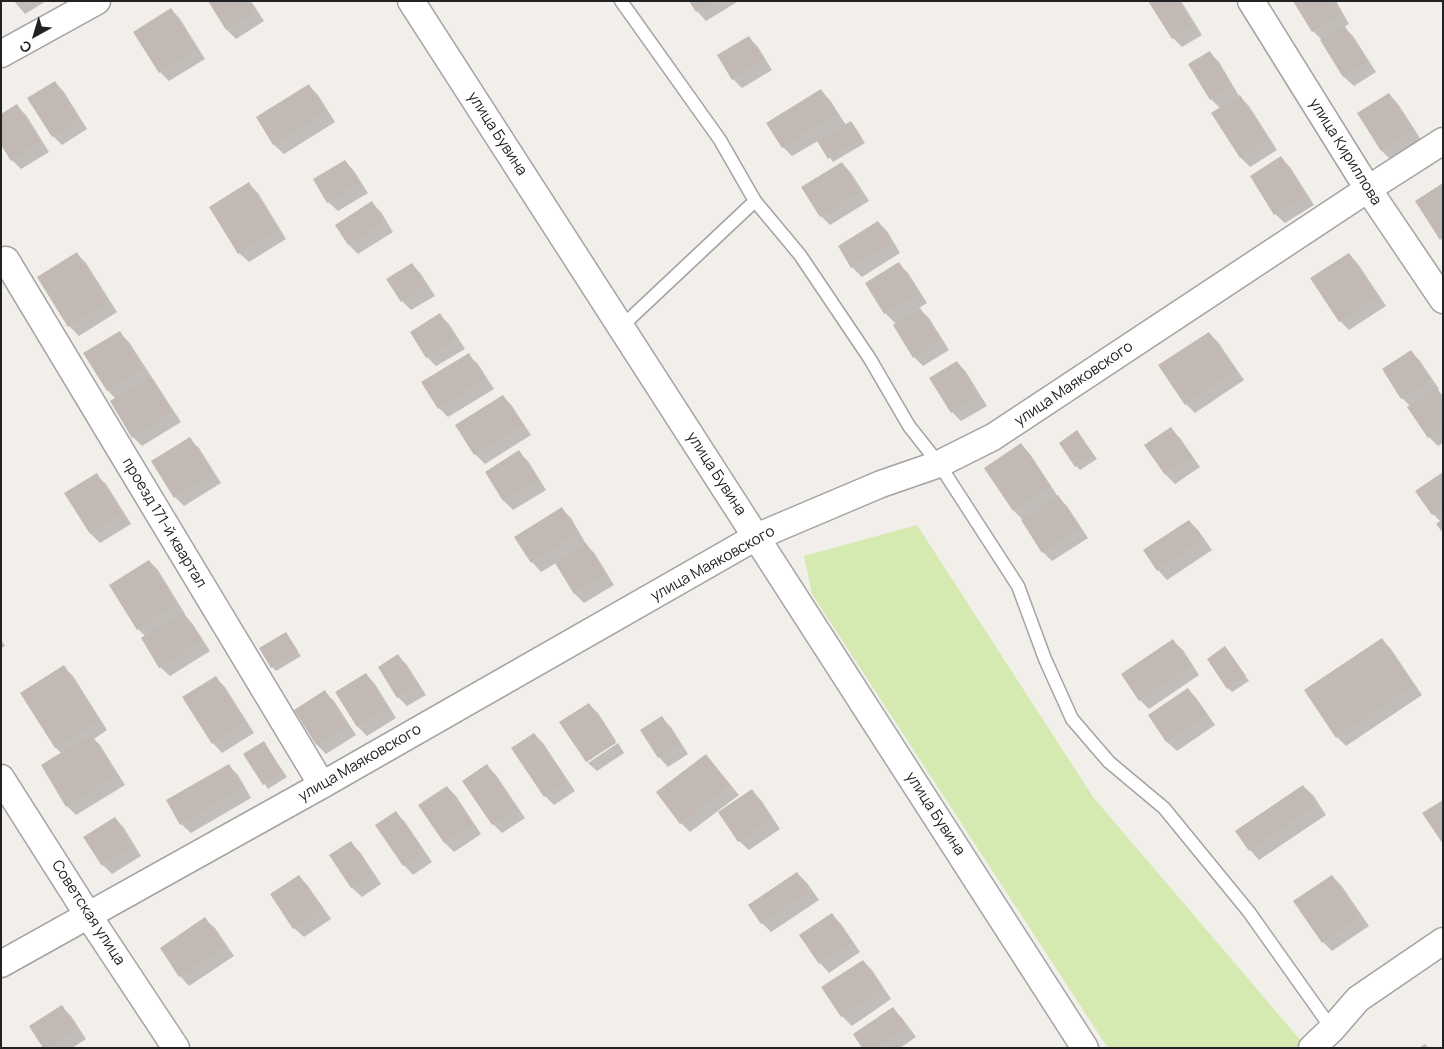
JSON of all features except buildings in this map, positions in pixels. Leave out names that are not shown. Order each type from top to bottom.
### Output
[{"type":"street","points":[[1,54],[98,1]]},
{"type":"street","name":"улица Бувина","points":[[411,1],[1085,1048]]},
{"type":"street","name":"улица Кириллова","points":[[1251,1],[1368,189],[1443,300]]},
{"type":"street","name":"улица Маяковского","points":[[1,964],[322,785],[756,537],[881,484],[939,464],[993,437],[1443,141]]},
{"type":"street","name":"проезд 171-й квартал","points":[[6,260],[322,785]]},
{"type":"street","name":"Советская улица","points":[[1,778],[88,915],[176,1048]]},
{"type":"street","points":[[1312,1048],[1332,1029],[1358,999],[1443,941]]},
{"type":"lane","points":[[621,1],[720,140],[755,201],[800,256],[870,359],[909,426],[939,464],[1018,586],[1045,659],[1072,719],[1109,762],[1164,808],[1249,912],[1332,1029]]},
{"type":"lane","points":[[621,327],[755,201]]},
{"type":"green space","points":[[917,525],[1093,797],[1302,1042],[1296,1048],[1108,1048],[812,594],[804,556]]}]
